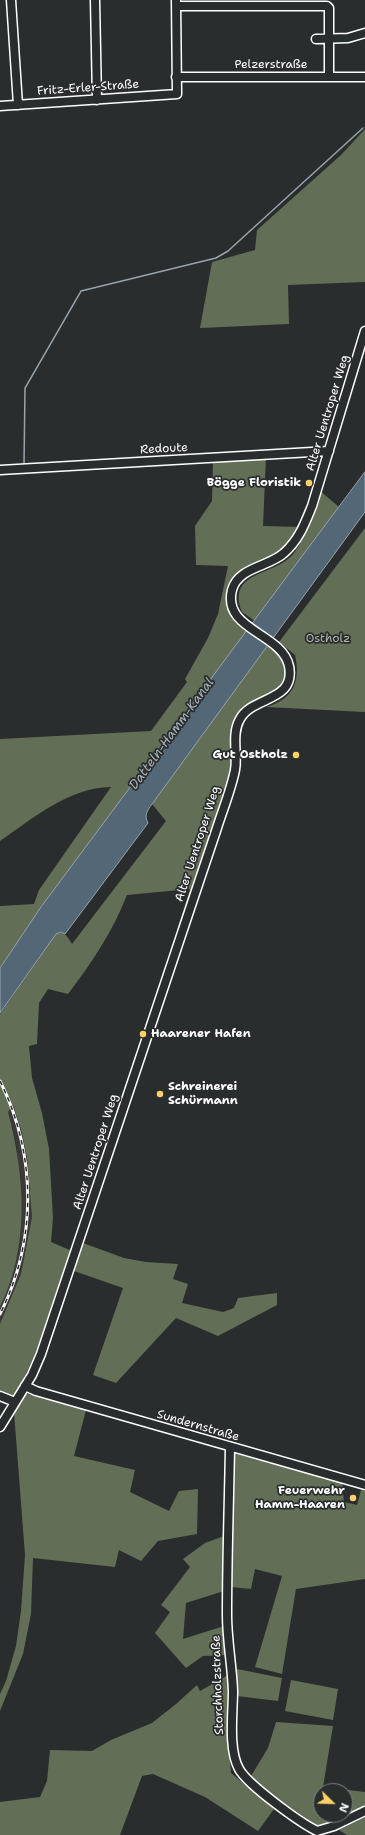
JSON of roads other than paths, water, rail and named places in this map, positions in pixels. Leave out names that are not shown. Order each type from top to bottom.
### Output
[{"type":"street","points":[[11,0],[18,105]]},
{"type":"street","points":[[95,0],[97,100]]},
{"type":"street","points":[[176,77],[176,3],[282,3],[327,6],[329,8],[329,77]]},
{"type":"street","points":[[316,39],[348,38],[365,33]]},
{"type":"street","name":"Fritz-Erler-Straße","points":[[0,106],[177,94],[176,77]]},
{"type":"street","name":"Pelzerstraße","points":[[176,77],[365,77]]},
{"type":"street","name":"Alter Uentroper Weg","points":[[0,1427],[26,1386],[41,1354],[217,828],[235,770],[238,722],[249,708],[274,697],[283,690],[288,679],[289,668],[285,656],[281,651],[235,614],[232,603],[234,585],[246,572],[272,561],[283,554],[296,540],[312,506],[365,331]]},
{"type":"street","name":"Redoute","points":[[0,470],[329,451]]},
{"type":"street","name":"Sundernstraße","points":[[26,1386],[36,1391],[230,1448],[365,1485]]},
{"type":"street","points":[[0,1396],[15,1402]]},
{"type":"street","name":"Storchholzstraße","points":[[230,1448],[227,1616],[233,1688],[233,1741],[235,1760],[240,1770],[247,1778],[280,1806],[307,1826],[317,1831],[334,1826],[365,1811]]},
{"type":"water","name":"Datteln-Hamm-Kanal","points":[[365,472],[365,512],[150,806],[146,815],[148,823],[65,934],[61,932],[56,934],[0,1013],[0,968],[41,907]]},
{"type":"waterway","points":[[24,464],[25,388],[81,291],[216,258],[228,251],[363,128]]},
{"type":"railway","points":[[0,1081],[12,1109],[21,1138],[26,1168],[28,1198],[26,1228],[21,1257],[12,1286],[0,1314]]},
{"type":"place","name":"Bögge Floristik","points":[[309,483]]},
{"type":"place","name":"Gut Ostholz","points":[[296,755]]},
{"type":"place","name":"Haarener Hafen","points":[[143,1034]]},
{"type":"place","name":"Schreinerei Schürmann","points":[[160,1094]]},
{"type":"place","name":"Feuerwehr Hamm-Haaren","points":[[353,1498]]},
{"type":"park label","name":"Ostholz","points":[[328,639]]}]
